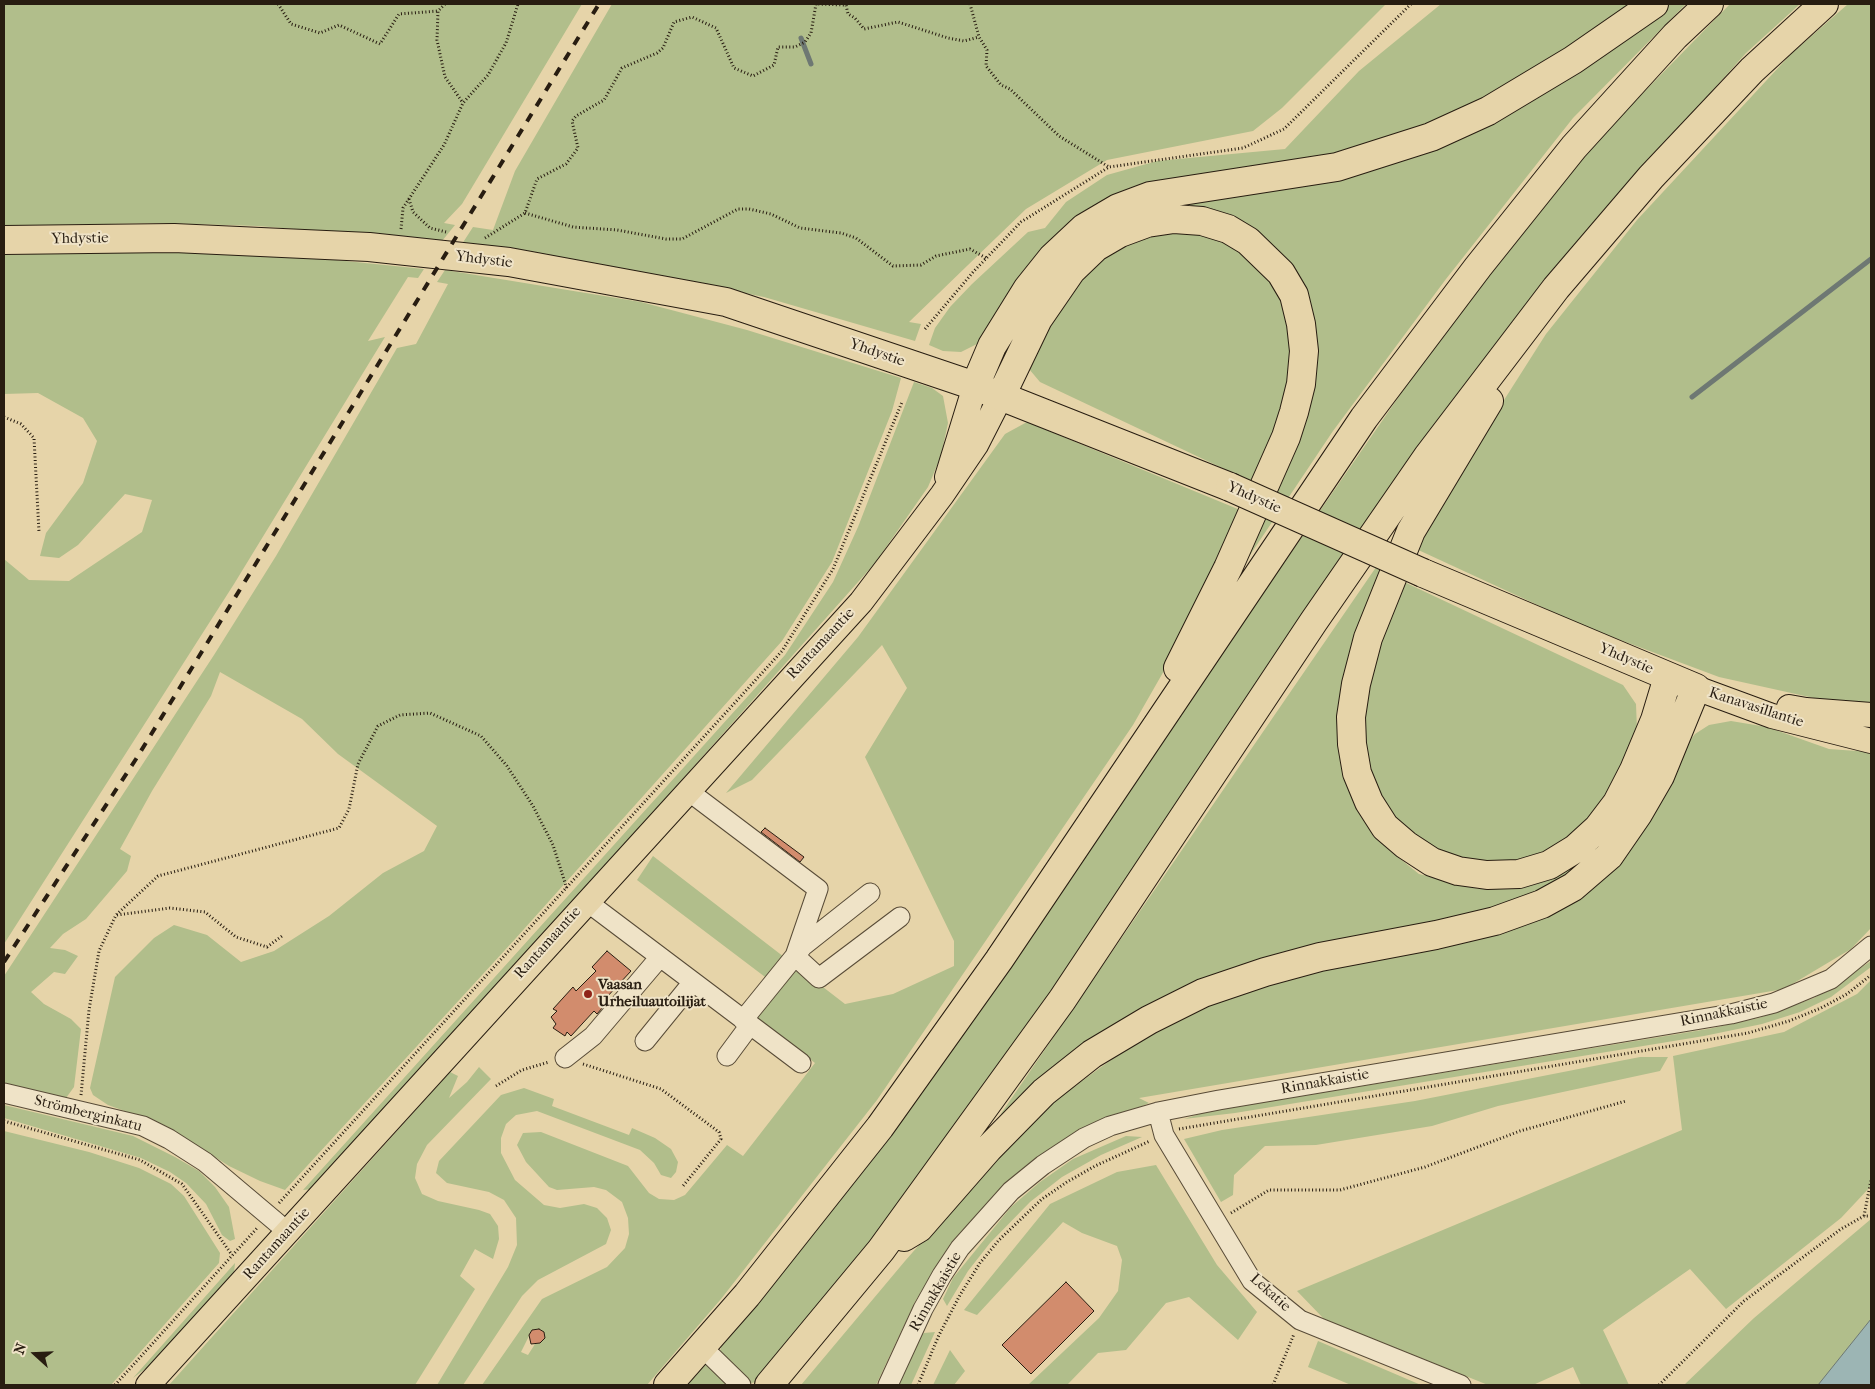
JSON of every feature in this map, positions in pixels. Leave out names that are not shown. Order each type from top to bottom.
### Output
[{"type":"highway","points":[[975,386],[992,346],[1028,288],[1052,258],[1084,228],[1118,208],[1150,196],[1337,167],[1431,137],[1488,111],[1514,96],[1573,60],[1654,4]]},
{"type":"highway","points":[[668,1385],[747,1296],[880,1127],[1000,960],[1364,418],[1478,268],[1574,147],[1676,36],[1709,4]]},
{"type":"highway","points":[[769,1385],[881,1250],[1062,1000],[1314,622],[1428,456],[1556,288],[1651,177],[1752,70],[1824,4]]},
{"type":"highway","points":[[1001,396],[1018,356],[1038,319],[1071,271],[1096,247],[1120,233],[1148,223],[1174,219],[1202,221],[1228,230],[1248,242],[1267,257],[1281,273],[1294,295],[1301,324],[1304,351],[1301,384],[1286,437],[1228,568],[1181,659],[1164,714]]},
{"type":"highway","name":"Yhdystie","points":[[4,240],[155,238],[369,247],[509,262],[726,302],[975,386],[1230,487],[1423,573],[1696,688]]},
{"type":"highway","points":[[1556,288],[1411,531],[1385,591],[1368,638],[1356,684],[1351,717],[1352,744],[1357,773],[1369,802],[1385,826],[1406,845],[1432,862],[1458,871],[1487,875],[1519,874],[1550,865],[1575,850],[1598,828],[1617,803],[1634,770],[1648,736],[1668,677]]},
{"type":"highway","points":[[881,1250],[919,1228],[988,1149],[1044,1092],[1092,1054],[1149,1020],[1203,993],[1265,972],[1320,957],[1436,935],[1495,921],[1542,904],[1573,887],[1608,856],[1638,814],[1660,776],[1696,688]]},
{"type":"main road","name":"Rantamaantie","points":[[942,495],[957,438],[975,386]]},
{"type":"main road","name":"Rantamaantie","points":[[148,1385],[288,1232],[576,895],[687,790],[860,602],[942,495],[976,445],[1001,396]]},
{"type":"main road","name":"Kanavasillantie","points":[[1696,688],[1806,710],[1871,715]]},
{"type":"main road","name":"Kanavasillantie","points":[[1696,688],[1772,716],[1871,741]]},
{"type":"street","points":[[687,790],[818,890],[795,956]]},
{"type":"street","points":[[727,1056],[747,1022],[795,956],[804,946],[870,893]]},
{"type":"street","points":[[576,895],[801,1063]]},
{"type":"street","points":[[795,956],[819,978],[900,917]]},
{"type":"street","name":"Rinnakkaistie","points":[[888,1385],[912,1332],[942,1275],[978,1227],[1011,1191],[1043,1165],[1084,1138],[1110,1126],[1158,1112],[1731,1014],[1774,1003],[1831,979],[1871,946]]},
{"type":"street","points":[[565,1058],[593,1036],[660,957]]},
{"type":"street","points":[[645,1041],[693,982]]},
{"type":"street","name":"Strömberginkatu","points":[[4,1092],[143,1126],[169,1138],[205,1162],[288,1232]]},
{"type":"street","name":"Lekatie","points":[[1158,1112],[1164,1135],[1252,1281],[1300,1320],[1462,1385]]},
{"type":"street","points":[[702,1347],[741,1385]]},
{"type":"path","points":[[278,4],[291,24],[320,33],[339,25],[380,44],[399,14],[438,11],[445,4]]},
{"type":"path","points":[[479,242],[526,213],[538,179],[566,164],[578,148],[572,121],[576,116],[604,100],[622,68],[657,53],[663,48],[674,22],[692,17],[716,28],[734,68],[753,76],[774,65],[778,47],[800,45],[805,42],[811,33],[816,4],[846,5],[848,14],[855,18],[864,30],[898,22],[948,38],[964,41],[979,37]]},
{"type":"path","points":[[970,4],[979,37],[987,50],[986,66],[1001,85],[1010,89],[1059,136],[1109,167]]},
{"type":"path","points":[[925,329],[986,258],[1021,222],[1109,167],[1243,148],[1284,129],[1411,4]]},
{"type":"path","points":[[401,229],[402,208],[444,145],[463,102],[488,76],[506,42],[519,5]]},
{"type":"path","points":[[438,11],[437,40],[445,77],[463,102]]},
{"type":"path","points":[[409,198],[413,212],[430,228],[451,234]]},
{"type":"path","points":[[526,213],[573,227],[617,230],[658,238],[682,239],[738,210],[749,209],[771,214],[800,228],[842,233],[856,238],[892,266],[921,265],[936,256],[970,249],[986,258]]},
{"type":"path","points":[[115,1385],[268,1215],[576,895],[782,651],[833,569],[902,402]]},
{"type":"path","points":[[4,416],[21,424],[34,438],[39,532]]},
{"type":"path","points":[[79,1111],[90,1010],[99,951],[116,915],[158,876],[340,828],[349,809],[358,764],[378,726],[400,715],[430,714],[481,736],[507,766],[533,806],[576,895]]},
{"type":"path","points":[[116,915],[170,908],[205,912],[236,937],[267,948],[282,936]]},
{"type":"path","points":[[918,1385],[960,1295],[980,1263],[999,1240],[1042,1199],[1066,1182],[1095,1166],[1164,1135],[1184,1127],[1748,1033],[1789,1021],[1821,1008],[1847,994],[1871,975]]},
{"type":"path","points":[[496,1086],[522,1070],[565,1058],[662,1089],[719,1132],[721,1139],[683,1186]]},
{"type":"path","points":[[1216,1223],[1269,1190],[1340,1190],[1425,1167],[1520,1131],[1626,1101]]},
{"type":"path","points":[[4,1121],[140,1160],[182,1184],[232,1255]]},
{"type":"path","points":[[1864,1216],[1871,1180]]},
{"type":"path","points":[[1659,1385],[1744,1301],[1841,1229],[1864,1216],[1871,1216]]},
{"type":"path","points":[[1273,1385],[1300,1320]]},
{"type":"green space","points":[[4,4],[582,4],[462,204],[444,223],[455,225],[442,241],[258,226],[159,223],[4,226]]},
{"type":"green space","points":[[612,4],[1386,4],[1282,108],[1253,131],[1107,160],[1026,209],[909,322],[921,324],[915,341],[764,297],[675,279],[462,244],[473,227],[493,230],[515,171]]},
{"type":"green space","points":[[1441,4],[1635,4],[1558,60],[1449,118],[1372,150],[1153,184],[977,344],[961,352],[943,351],[929,345],[935,328],[950,307],[972,284],[1028,232],[1045,228],[1066,202],[1107,175],[1157,161],[1285,149],[1359,71]]},
{"type":"green space","points":[[1669,4],[1686,4],[1573,118],[1446,279],[1333,431],[1236,576],[1297,431],[1286,264],[1184,212],[1172,199],[1511,113]]},
{"type":"green space","points":[[1730,4],[1800,4],[1746,53],[1553,269],[1422,443],[1042,1005],[914,1187],[755,1382],[745,1385],[686,1385],[706,1364],[719,1356],[721,1347],[875,1155],[1449,324],[1604,133]]},
{"type":"green space","points":[[1848,4],[1871,4],[1871,703],[1823,700],[1719,677],[1583,626],[1414,548],[1478,441],[1546,334],[1637,220],[1791,54]]},
{"type":"green space","points":[[1198,229],[1244,247],[1273,280],[1295,330],[1288,398],[1258,485],[1040,382],[1029,369],[1035,338],[1072,288],[1115,242],[1158,230]]},
{"type":"green space","points":[[121,251],[277,254],[424,269],[418,278],[408,277],[368,341],[385,337],[234,584],[4,944],[4,559],[29,580],[69,581],[142,532],[152,500],[125,494],[78,545],[59,558],[40,556],[46,533],[83,483],[97,441],[83,418],[38,393],[4,394],[4,255]]},
{"type":"green space","points":[[445,270],[641,302],[747,330],[901,378],[892,411],[832,562],[782,641],[516,938],[285,1190],[260,1181],[229,1166],[166,1126],[108,1105],[93,1095],[90,1088],[115,977],[154,938],[174,925],[207,935],[241,962],[274,951],[329,916],[383,873],[424,851],[437,826],[338,754],[302,719],[220,672],[211,696],[152,791],[120,849],[131,856],[127,871],[86,919],[63,934],[50,948],[65,950],[78,956],[65,974],[54,972],[31,992],[44,1004],[71,1019],[81,1029],[74,1087],[66,1098],[4,1084],[4,976],[214,655],[276,556],[397,348],[416,344],[448,284],[437,282]]},
{"type":"green space","points":[[914,382],[932,388],[943,396],[948,423],[941,456],[928,487],[875,563],[327,1178],[312,1189],[303,1190],[785,655],[833,582],[858,527]]},
{"type":"green space","points":[[1027,422],[1245,512],[1201,606],[1133,725],[877,1100],[721,1299],[647,1385],[482,1385],[542,1299],[607,1267],[625,1248],[629,1234],[628,1218],[622,1202],[606,1190],[594,1187],[557,1190],[549,1187],[526,1162],[517,1145],[523,1133],[541,1132],[628,1166],[649,1193],[659,1199],[674,1200],[685,1195],[727,1145],[743,1156],[815,1063],[753,1015],[777,986],[637,880],[653,856],[845,1004],[893,994],[954,966],[954,941],[865,757],[907,688],[882,645],[752,780],[726,793],[858,637],[1005,434]],"holes":[[[539,1329],[544,1332],[545,1338],[540,1343],[535,1344],[528,1355],[521,1352],[532,1330]]]},
{"type":"green space","points":[[1405,525],[1367,608],[1352,796],[1388,849],[1419,874],[1479,889],[1540,880],[1631,797],[1593,859],[1525,901],[1470,917],[1090,1045],[1000,1115]]},
{"type":"green space","points":[[1402,581],[1623,685],[1636,704],[1637,730],[1629,755],[1597,814],[1550,850],[1503,866],[1439,854],[1402,830],[1378,796],[1363,755],[1364,705],[1376,649]]},
{"type":"green space","points":[[1731,721],[1767,727],[1829,749],[1871,752],[1871,928],[1851,949],[1784,989],[1139,1098],[1149,1103],[1057,1146],[1007,1182],[956,1237],[916,1300],[876,1385],[801,1385],[983,1172],[1049,1105],[1159,1025],[1246,991],[1592,884],[1695,734],[1709,725]]},
{"type":"green space","points":[[1871,961],[1871,967],[1831,997],[1800,1012],[1762,1024],[1704,1036],[1235,1113],[1184,1119],[1206,1112],[1708,1029],[1759,1018],[1814,998]]},
{"type":"green space","points":[[1871,980],[1871,1186],[1841,1218],[1726,1309],[1690,1269],[1603,1330],[1629,1385],[1581,1385],[1573,1367],[1533,1385],[1488,1385],[1324,1319],[1297,1291],[1682,1130],[1673,1056],[1784,1032],[1857,994]]},
{"type":"green space","points":[[1640,1057],[1668,1057],[1660,1071],[1498,1106],[1432,1126],[1316,1145],[1265,1146],[1234,1175],[1233,1195],[1221,1202],[1184,1139],[1222,1130],[1415,1101]]},
{"type":"green space","points":[[479,1067],[491,1079],[427,1145],[417,1164],[415,1178],[422,1194],[438,1201],[490,1214],[498,1226],[499,1239],[493,1259],[475,1249],[460,1276],[475,1289],[415,1385],[169,1385],[450,1072],[458,1076],[449,1098],[467,1082]]},
{"type":"green space","points":[[524,1088],[554,1099],[552,1106],[629,1135],[632,1128],[655,1138],[671,1149],[678,1162],[676,1172],[671,1178],[661,1175],[654,1163],[640,1150],[537,1111],[516,1115],[506,1124],[501,1138],[501,1153],[515,1180],[544,1205],[560,1208],[584,1204],[597,1208],[607,1218],[611,1230],[606,1244],[538,1280],[522,1296],[463,1385],[437,1385],[508,1267],[517,1245],[516,1218],[504,1200],[489,1192],[447,1183],[436,1173],[439,1161],[501,1095]]},
{"type":"green space","points":[[4,1105],[133,1136],[175,1157],[199,1171],[215,1187],[229,1207],[235,1239],[230,1241],[222,1235],[206,1204],[186,1183],[170,1172],[141,1158],[4,1118]]},
{"type":"green space","points":[[4,1131],[89,1152],[139,1168],[171,1184],[184,1196],[220,1253],[219,1263],[111,1385],[4,1385]]},
{"type":"green space","points":[[1126,1136],[1142,1137],[1101,1155],[1062,1177],[1030,1202],[990,1243],[968,1271],[947,1306],[943,1299],[953,1278],[1011,1207],[1040,1182],[1073,1159]]},
{"type":"green space","points":[[1156,1165],[1217,1265],[1257,1312],[1238,1340],[1189,1297],[1166,1303],[1126,1350],[1098,1353],[1067,1385],[1028,1385],[1099,1318],[1118,1291],[1122,1260],[1117,1246],[1082,1233],[1063,1222],[977,1315],[964,1310],[1050,1204],[1117,1172]]},
{"type":"green space","points":[[1871,1219],[1871,1385],[1684,1385],[1754,1318]]},
{"type":"green space","points":[[235,1263],[234,1273],[168,1352],[133,1378]]},
{"type":"green space","points":[[935,1332],[911,1385],[898,1385],[918,1338],[924,1333]]},
{"type":"green space","points":[[1318,1341],[1421,1385],[1351,1385],[1308,1367]]},
{"type":"green space","points":[[950,1350],[965,1371],[954,1385],[933,1385]]},
{"type":"water","points":[[1871,1319],[1871,1385],[1818,1385]]},
{"type":"building","points":[[765,828],[804,857],[800,862],[761,832]]},
{"type":"building","name":"Vaasan Urheiluautoilijat","points":[[607,951],[631,971],[606,998],[609,1000],[597,1014],[594,1011],[571,1036],[567,1032],[565,1036],[553,1028],[556,1024],[551,1017],[557,1011],[553,1009],[573,987],[576,991],[596,971],[592,967]]},
{"type":"building","points":[[1066,1282],[1094,1311],[1031,1374],[1002,1345]]},
{"type":"building","points":[[539,1329],[544,1332],[545,1338],[540,1343],[531,1344],[529,1335],[532,1330]]},
{"type":"waterway","points":[[801,38],[811,64]]},
{"type":"waterway","points":[[1692,397],[1871,259]]},
{"type":"railway","points":[[4,962],[136,759],[599,4]]},
{"type":"place","name":"Vaasan Urheiluautoilijat","points":[[588,994]]}]
